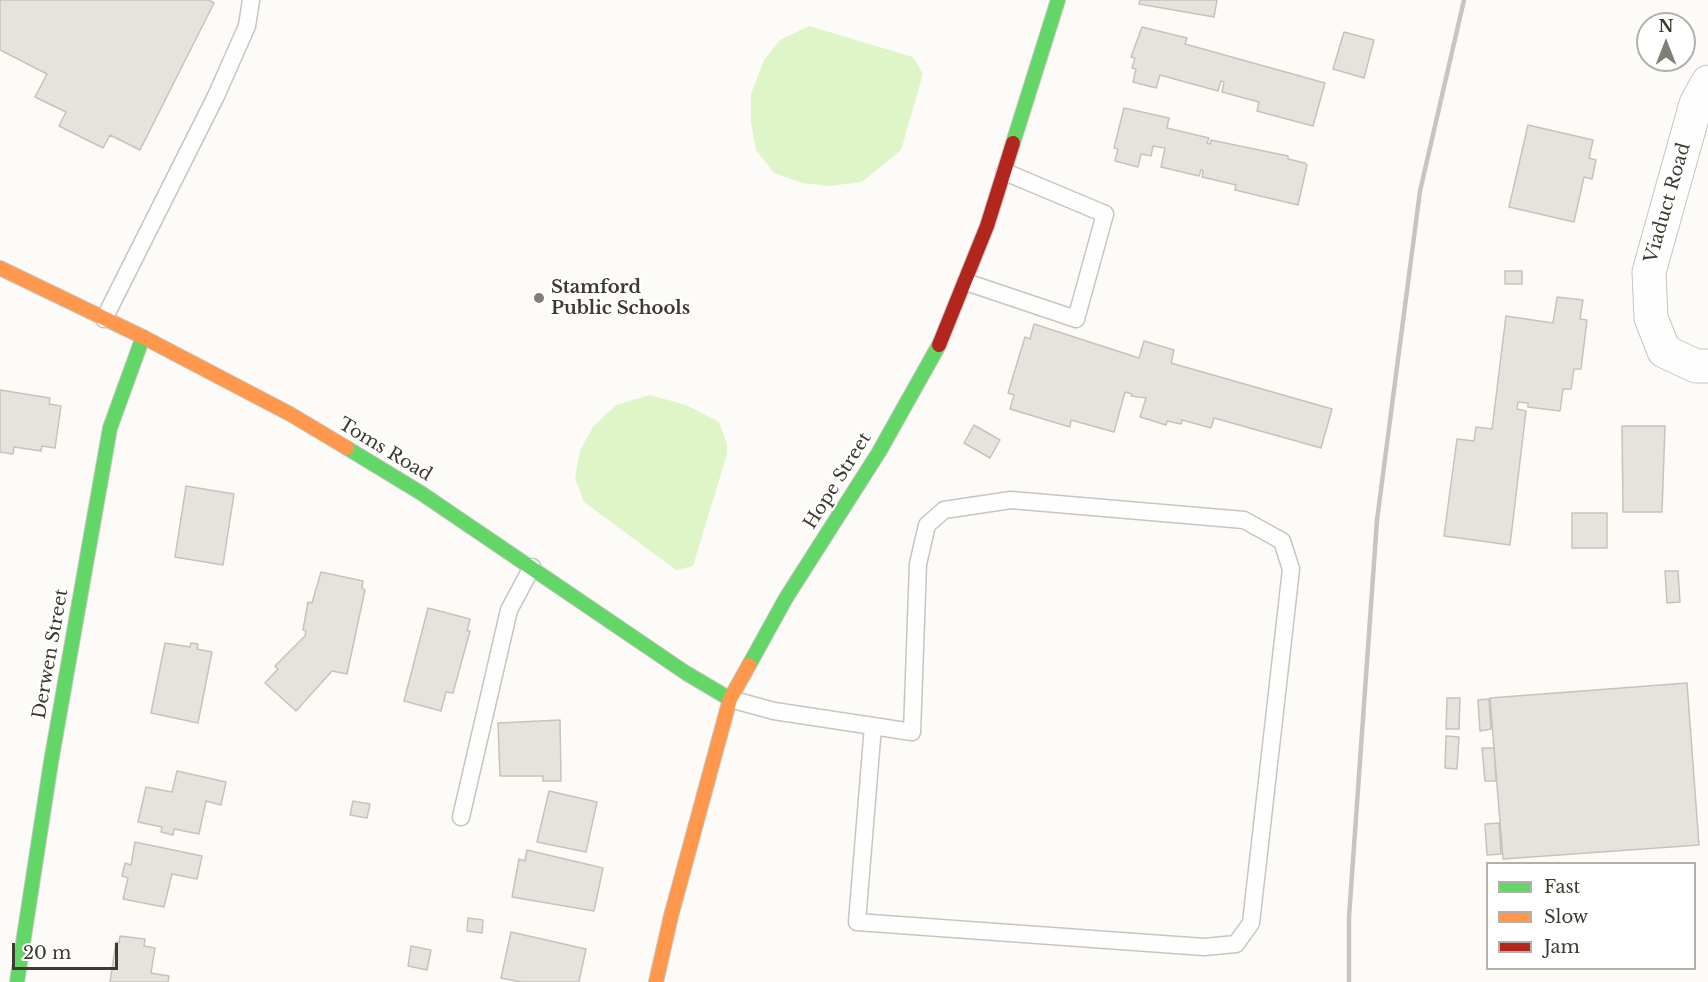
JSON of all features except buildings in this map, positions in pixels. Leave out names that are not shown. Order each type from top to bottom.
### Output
[{"type":"street","name":"Hope Street","points":[[656,982],[671,916],[730,699],[786,598],[907,405],[939,346],[966,282],[1005,172],[1058,0]]},
{"type":"street","name":"Viaduct Road","points":[[1708,82],[1696,104],[1649,273],[1651,318],[1664,351],[1696,366],[1708,366]]},
{"type":"street","name":"Toms Road","points":[[0,268],[290,414],[421,493],[686,673],[730,699]]},
{"type":"street","name":"Derwen Street","points":[[17,982],[51,762],[110,428],[143,338]]},
{"type":"lane","points":[[104,319],[216,96],[247,26],[250,0]]},
{"type":"lane","points":[[966,282],[1076,319],[1105,214],[1005,172]]},
{"type":"lane","points":[[730,699],[774,711],[873,726],[912,732],[918,564],[927,525],[944,510],[1011,500],[1244,520],[1282,541],[1291,569],[1257,875],[1251,922],[1236,944],[1204,947],[857,922],[873,726]]},
{"type":"lane","points":[[461,818],[509,610],[532,567]]},
{"type":"green space","points":[[809,26],[913,57],[923,74],[901,150],[862,182],[829,186],[803,183],[774,173],[756,150],[751,122],[751,94],[764,60],[780,40]]},
{"type":"green space","points":[[650,395],[686,405],[719,422],[727,444],[727,454],[693,566],[676,570],[584,502],[575,478],[580,451],[593,427],[616,405]]},
{"type":"railway","points":[[1349,982],[1349,917],[1377,520],[1420,191],[1464,0]]},
{"type":"traffic: fast","points":[[1013,143],[1058,0]]},
{"type":"traffic: fast","points":[[17,982],[51,762],[110,428],[143,337]]},
{"type":"traffic: fast","points":[[749,665],[786,598],[879,452],[939,345]]},
{"type":"traffic: fast","points":[[347,448],[421,493],[686,673],[730,699]]},
{"type":"traffic: slow","points":[[0,268],[143,337],[290,414],[347,448]]},
{"type":"traffic: slow","points":[[656,982],[671,916],[730,699],[749,665]]},
{"type":"traffic: jam","points":[[939,345],[987,226],[1013,143]]},
{"type":"place","name":"Stamford Public Schools","points":[[539,298]]}]
